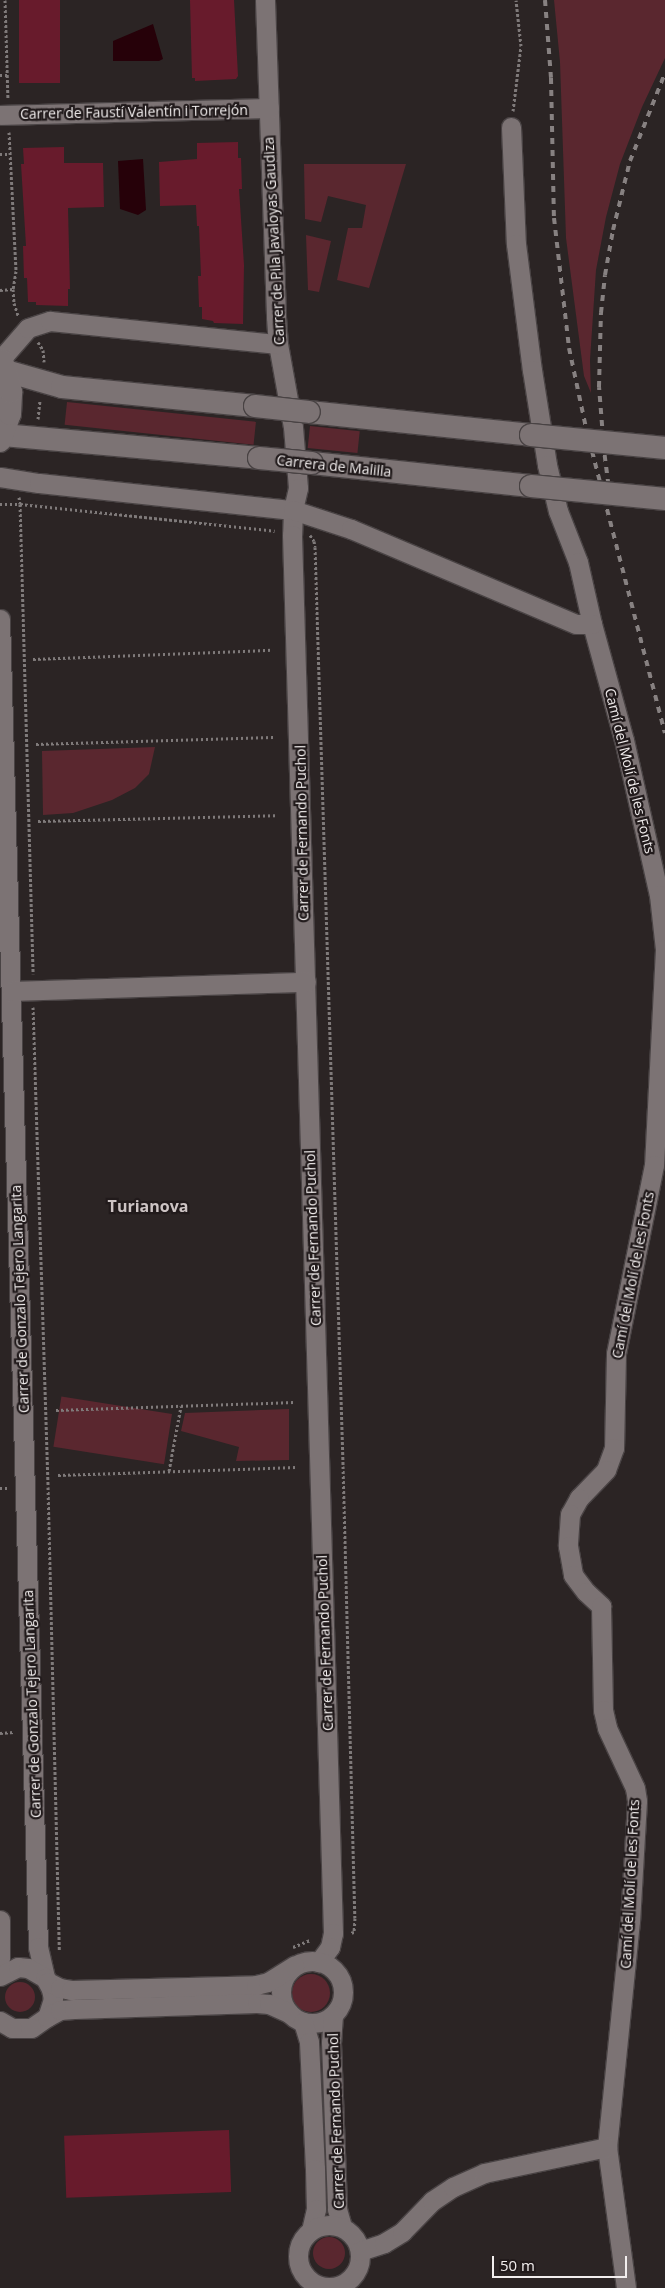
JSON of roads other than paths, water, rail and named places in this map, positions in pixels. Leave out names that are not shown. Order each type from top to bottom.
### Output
[{"type":"street","name":"Carrer de Pila Javaloyas Gaudiza","points":[[265,0],[278,344],[293,427],[298,488],[293,510]]},
{"type":"street","name":"Carrer de Faustí Valentín i Torrejón","points":[[4,115],[269,108]]},
{"type":"street","name":"Camí del Molí de les Fonts","points":[[511,127],[516,244],[546,456],[558,511],[578,562],[592,624],[624,740],[649,844],[659,895],[665,949],[654,1165],[616,1354],[614,1448],[606,1470],[578,1498],[570,1514],[568,1546],[573,1575],[586,1592],[601,1606],[603,1710],[638,1801],[630,1921],[607,2147],[626,2288]]},
{"type":"street","points":[[2,362],[28,328],[50,321],[278,344]]},
{"type":"street","points":[[2,362],[62,386],[416,424],[665,448]]},
{"type":"street","points":[[2,362],[11,392],[10,414],[2,438]]},
{"type":"street","name":"Carrera de Malilla","points":[[2,438],[259,458],[665,499]]},
{"type":"street","points":[[0,477],[293,510],[351,529],[576,624],[592,624]]},
{"type":"street","name":"Carrer de Fernando Puchol","points":[[293,510],[292,535],[333,1933],[330,1947],[319,1962]]},
{"type":"street","name":"Carrer de Gonzalo Tejero Langarita","points":[[0,619],[38,1947],[52,1999],[47,2017]]},
{"type":"street","points":[[12,991],[306,982]]},
{"type":"street","points":[[0,1920],[0,1959]]},
{"type":"street","points":[[0,1976],[7,1970],[23,1968],[38,1972],[46,1980],[60,1988],[71,1990],[256,1984],[268,1982],[292,1957]]},
{"type":"street","points":[[0,2021],[12,2028],[21,2030],[40,2024],[47,2017],[60,2010],[257,2003],[269,2004],[296,2018],[316,2023],[333,2015],[343,1998],[340,1978],[334,1970],[319,1962],[304,1962],[292,1957]]},
{"type":"street","points":[[292,1957],[282,1983],[283,2004],[296,2018]]},
{"type":"street","name":"Carrer de Fernando Puchol","points":[[333,2015],[331,2042],[337,2209],[342,2226]]},
{"type":"street","name":"Carrer de Fernando Puchol","points":[[296,2018],[310,2042],[316,2209],[311,2230]]},
{"type":"street","points":[[360,2251],[384,2243],[402,2232],[432,2201],[453,2187],[476,2177],[607,2147]]},
{"type":"street","points":[[326,2224],[342,2226],[354,2236],[360,2251],[357,2271],[344,2285],[332,2287],[313,2285],[302,2272],[298,2257],[299,2247],[311,2230],[326,2224]]},
{"type":"railway","points":[[545,0],[551,78],[554,218],[569,348],[586,428],[665,733]]},
{"type":"railway","points":[[610,497],[599,387],[601,313],[605,275],[613,230],[630,161],[665,73]]},
{"type":"district","name":"Turianova","points":[[148,1206]]}]
